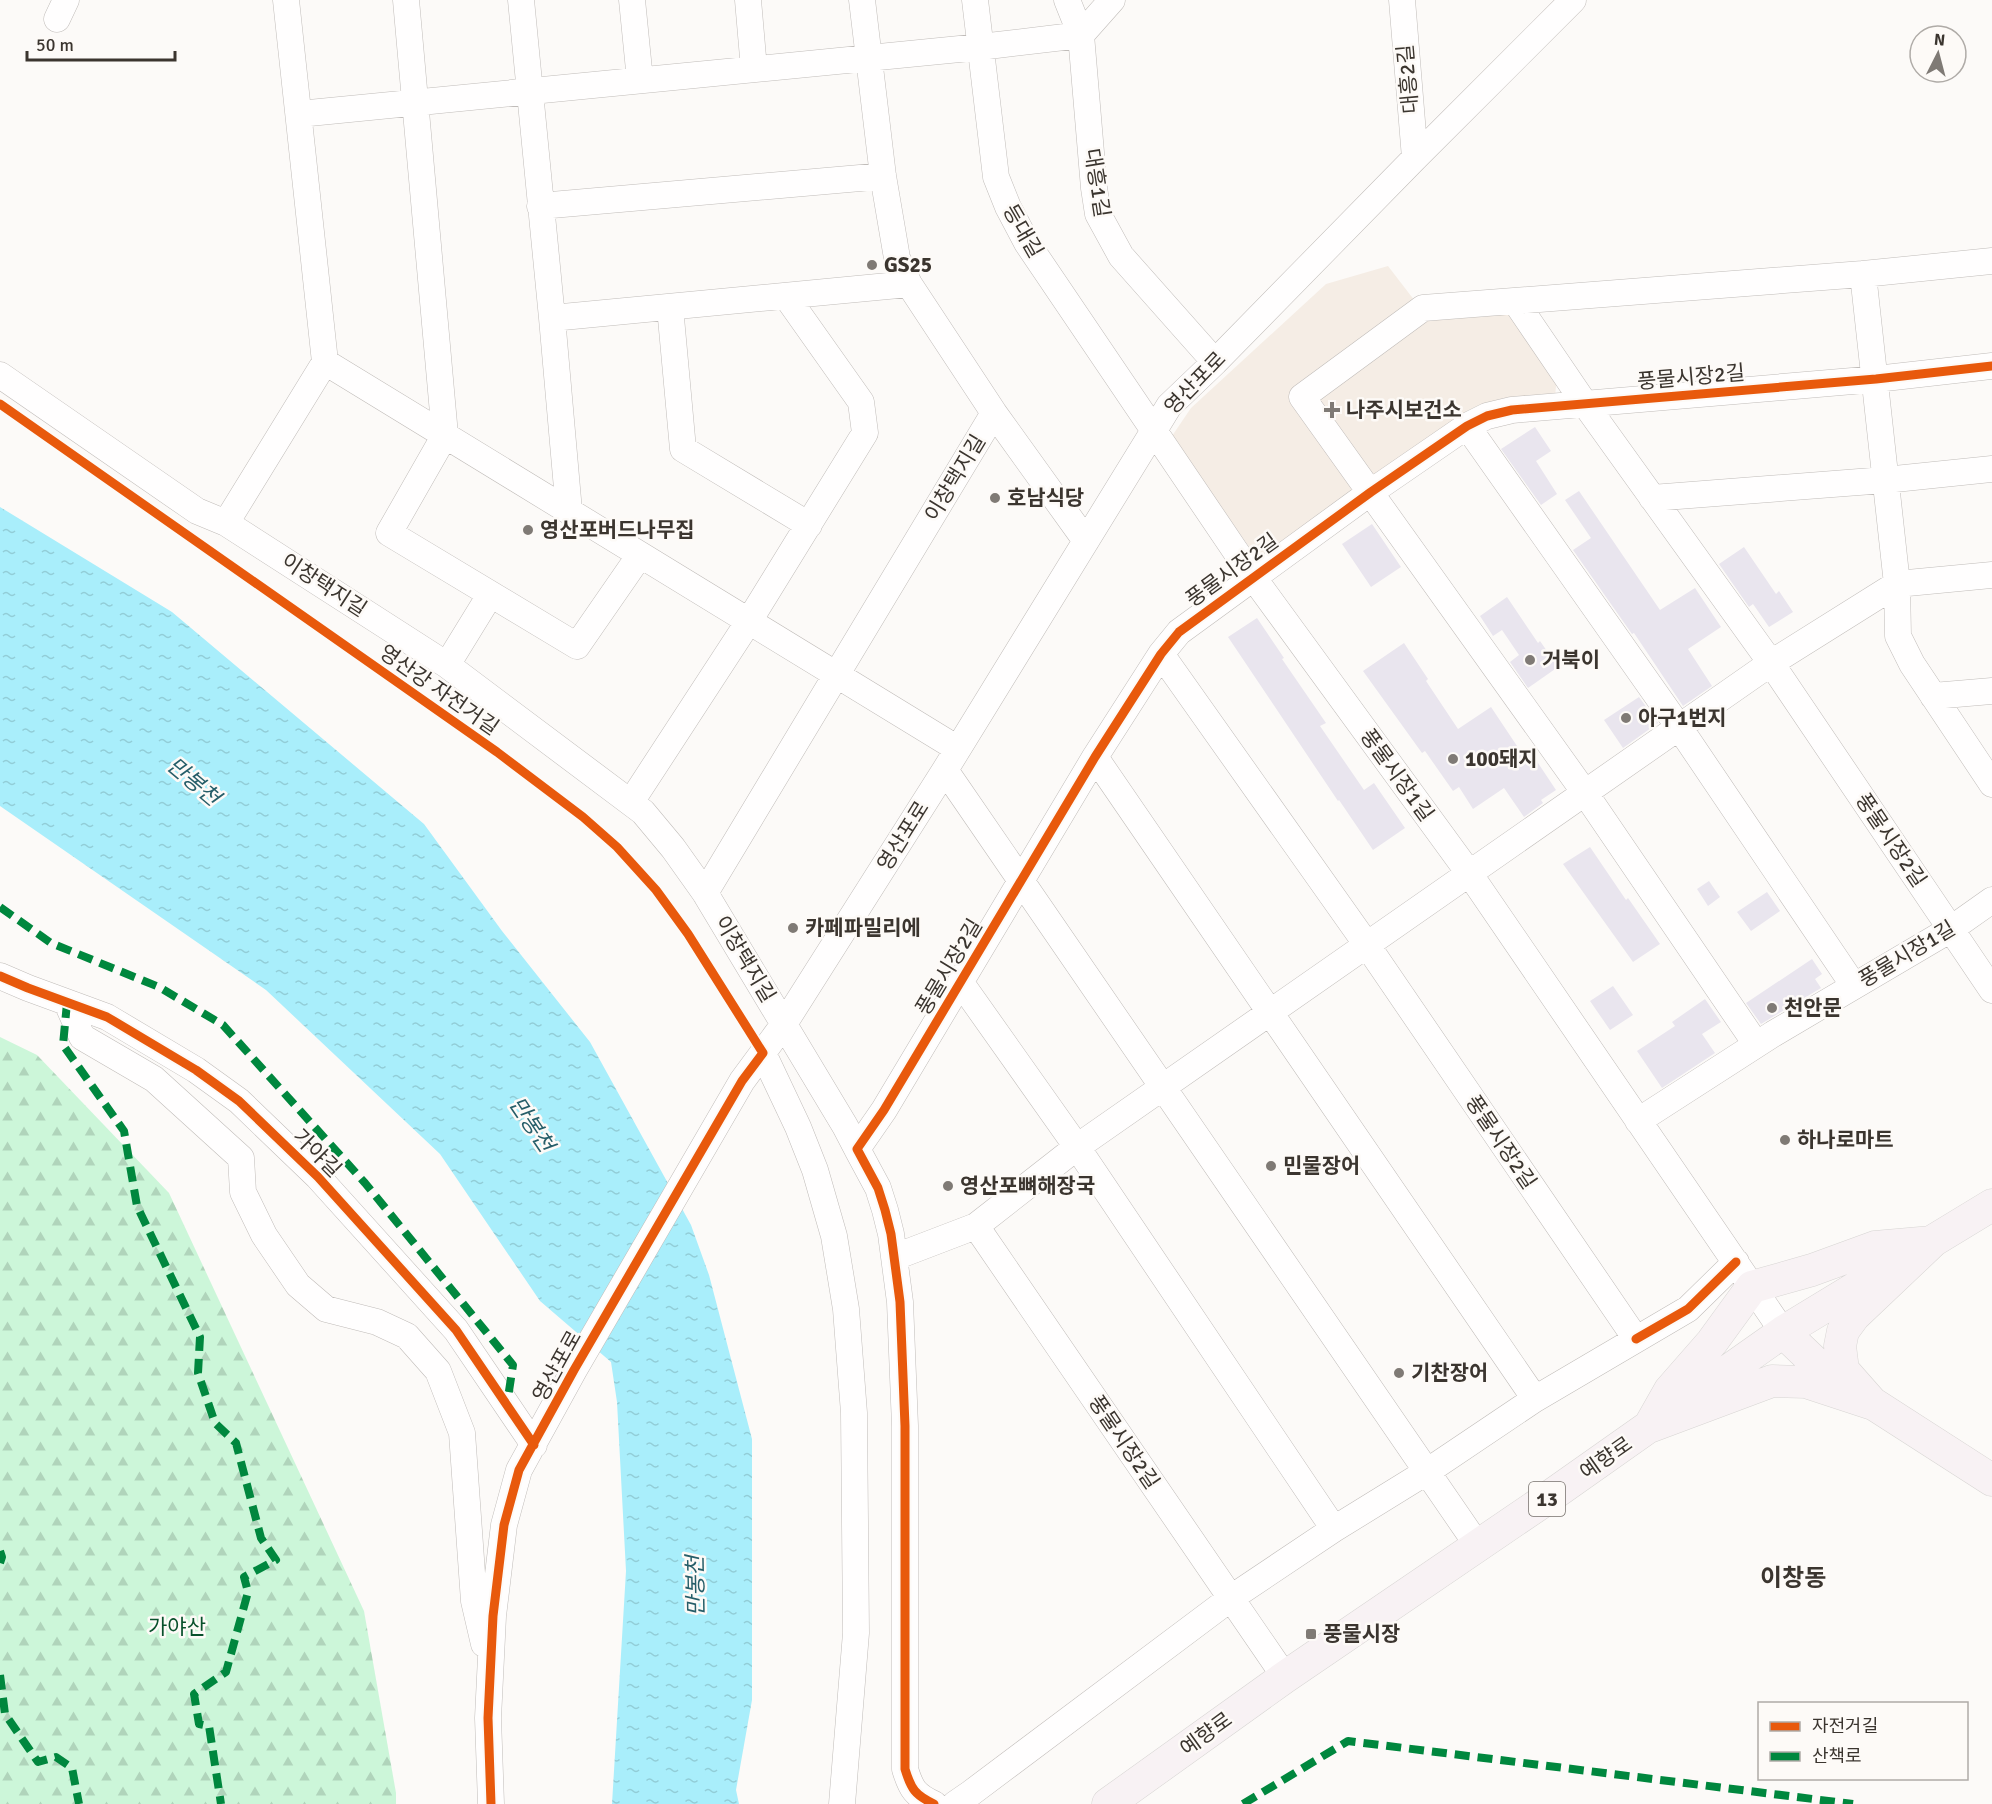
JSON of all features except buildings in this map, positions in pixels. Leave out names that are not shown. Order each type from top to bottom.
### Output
[{"type":"main road","name":"예향로","points":[[1108,1804],[1285,1677],[1478,1546],[1783,1332],[1992,1205]]},
{"type":"main road","points":[[1649,1427],[1670,1390],[1712,1342],[1744,1275],[1812,1270],[1875,1247],[1932,1242]]},
{"type":"main road","points":[[1873,1404],[1843,1370],[1840,1346],[1843,1331],[1854,1316],[1932,1242]]},
{"type":"main road","points":[[1783,1332],[1827,1374],[1992,1480]]},
{"type":"main road","points":[[1649,1427],[1772,1381],[1806,1382],[1873,1404]]},
{"type":"street","points":[[226,523],[325,362],[286,0]]},
{"type":"street","points":[[406,0],[445,435],[389,533],[577,646],[640,555]]},
{"type":"street","points":[[520,0],[552,318],[568,511]]},
{"type":"street","points":[[632,0],[640,80]]},
{"type":"street","points":[[748,0],[754,69]]},
{"type":"street","name":"이창택지길","points":[[705,893],[994,413],[909,284],[897,258],[883,176],[867,58],[862,0]]},
{"type":"street","name":"등대길","points":[[975,0],[996,177],[1008,207],[1027,243],[1154,430]]},
{"type":"street","name":"대흥1길","points":[[1067,0],[1081,35],[1098,214],[1121,256],[1215,362]]},
{"type":"street","points":[[299,114],[1081,35],[1112,0]]},
{"type":"street","name":"대흥2길","points":[[1402,0],[1415,158]]},
{"type":"street","name":"영산포로","points":[[491,1804],[488,1718],[490,1667],[504,1525],[519,1470],[574,1370],[742,1081],[784,1024],[952,760],[1169,406],[1573,0]]},
{"type":"street","points":[[540,206],[883,176]]},
{"type":"street","points":[[1756,1044],[1585,793],[1302,396],[1423,308],[1863,274],[1992,261]]},
{"type":"street","points":[[1863,274],[1897,584],[1898,636],[1912,664],[1992,784]]},
{"type":"street","points":[[552,318],[909,284]]},
{"type":"street","points":[[631,802],[749,621],[866,433],[861,402],[786,296]]},
{"type":"street","points":[[1515,301],[1585,404]]},
{"type":"street","points":[[670,307],[683,448],[809,525]]},
{"type":"street","points":[[325,362],[837,675],[952,760],[1022,881],[1478,1546]]},
{"type":"street","name":"풍물시장2길","points":[[857,1149],[884,1110],[1095,757],[1161,654],[1179,632],[1371,492],[1467,426],[1487,416],[1512,410],[1876,379],[1992,366]]},
{"type":"street","name":"이창택지길","points":[[0,375],[197,511],[226,523],[447,665],[631,802],[643,812],[673,848],[705,893],[784,1024]]},
{"type":"street","name":"풍물시장2길","points":[[1585,404],[1771,663],[1992,990]]},
{"type":"street","points":[[994,413],[1086,541]]},
{"type":"street","points":[[1467,426],[1679,727],[1854,986]]},
{"type":"street","name":"풍물시장1길","points":[[1154,430],[1253,577],[1469,873],[1783,1332]]},
{"type":"street","points":[[1652,498],[1885,480],[1992,469]]},
{"type":"street","points":[[895,1257],[976,1226],[1077,1147],[1469,873],[1771,663],[1897,584],[1992,574]]},
{"type":"street","points":[[447,665],[490,595]]},
{"type":"street","name":"풍물시장2길","points":[[1161,654],[1367,945],[1636,1339]]},
{"type":"street","points":[[1933,696],[1992,691]]},
{"type":"street","points":[[1095,757],[1535,1399]]},
{"type":"street","name":"풍물시장1길","points":[[1638,1122],[1756,1044],[1951,928],[1992,900]]},
{"type":"street","name":"가야길","points":[[0,976],[67,1004],[107,1017],[196,1070],[239,1101],[318,1177],[456,1330],[534,1445]]},
{"type":"street","name":"풍물시장2길","points":[[961,983],[1077,1147],[1334,1529]]},
{"type":"street","points":[[67,1004],[82,1036],[154,1079],[241,1158],[243,1192],[264,1235],[298,1285],[326,1310],[377,1322],[407,1336],[438,1371],[462,1433],[474,1601],[490,1667]]},
{"type":"street","points":[[784,1024],[878,1188],[891,1234],[900,1302],[905,1426],[905,1769],[910,1786],[920,1797],[934,1804]]},
{"type":"street","points":[[763,1053],[798,1127],[818,1180],[834,1236],[847,1321],[854,1413],[856,1623],[842,1804]]},
{"type":"street","name":"풍물시장2길","points":[[976,1226],[1285,1677]]},
{"type":"street","points":[[955,1804],[1231,1598],[1535,1399],[1744,1275]]},
{"type":"shaded area","name":"나주시보건소","points":[[1388,266],[1428,318],[1510,308],[1557,377],[1555,396],[1507,402],[1269,557],[1256,557],[1172,436],[1191,408],[1326,284]]},
{"type":"green space","name":"가야산","points":[[0,1037],[37,1055],[169,1193],[364,1611],[396,1804],[0,1804]]},
{"type":"water","name":"만봉천","points":[[0,507],[172,612],[424,824],[502,931],[590,1042],[691,1225],[709,1275],[752,1439],[752,1700],[736,1790],[739,1804],[612,1804],[626,1571],[617,1402],[611,1362],[540,1301],[440,1154],[266,990],[0,806]]},
{"type":"marked path","points":[[0,907],[51,943],[159,987],[223,1025],[365,1183],[513,1365],[507,1404]]},
{"type":"marked path","points":[[67,1003],[63,1045],[124,1131],[137,1206],[200,1337],[198,1373],[215,1423],[236,1443],[261,1538],[276,1560],[244,1577],[248,1592],[226,1672],[194,1694],[199,1724],[209,1726],[221,1804]]},
{"type":"marked path","points":[[0,1551],[2,1557],[0,1563]]},
{"type":"marked path","points":[[0,1675],[5,1714],[38,1762],[56,1757],[72,1768],[79,1804]]},
{"type":"marked path","points":[[1243,1804],[1348,1741],[1853,1804]]},
{"type":"cycle path","points":[[934,1804],[922,1798],[915,1791],[905,1769],[905,1426],[900,1302],[891,1234],[885,1210],[878,1188],[857,1149],[884,1110],[1095,757],[1161,654],[1179,632],[1371,492],[1467,426],[1487,416],[1512,410],[1876,379],[1992,366]]},
{"type":"cycle path","name":"영산강 자전거길","points":[[0,404],[497,752],[583,817],[617,847],[656,890],[688,934],[763,1053],[742,1081],[574,1370],[519,1470],[504,1525],[493,1616],[488,1718],[491,1804]]},
{"type":"cycle path","points":[[0,976],[107,1017],[196,1070],[239,1101],[318,1177],[456,1330],[534,1445]]},
{"type":"cycle path","points":[[1636,1339],[1688,1309],[1736,1262]]},
{"type":"place","name":"GS25","points":[[872,265]]},
{"type":"place","name":"나주시보건소","points":[[1332,410]]},
{"type":"place","name":"호남식당","points":[[995,498]]},
{"type":"place","name":"영산포버드나무집","points":[[528,530]]},
{"type":"place","name":"거북이","points":[[1530,660]]},
{"type":"place","name":"아구1번지","points":[[1626,718]]},
{"type":"place","name":"100돼지","points":[[1453,759]]},
{"type":"place","name":"카페파밀리에","points":[[793,928]]},
{"type":"place","name":"천안문","points":[[1772,1008]]},
{"type":"place","name":"하나로마트","points":[[1785,1140]]},
{"type":"place","name":"민물장어","points":[[1271,1166]]},
{"type":"place","name":"영산포뼈해장국","points":[[948,1186]]},
{"type":"place","name":"기찬장어","points":[[1399,1373]]},
{"type":"place","name":"풍물시장","points":[[1311,1634]]},
{"type":"district","name":"이창동","points":[[1793,1578]]}]
